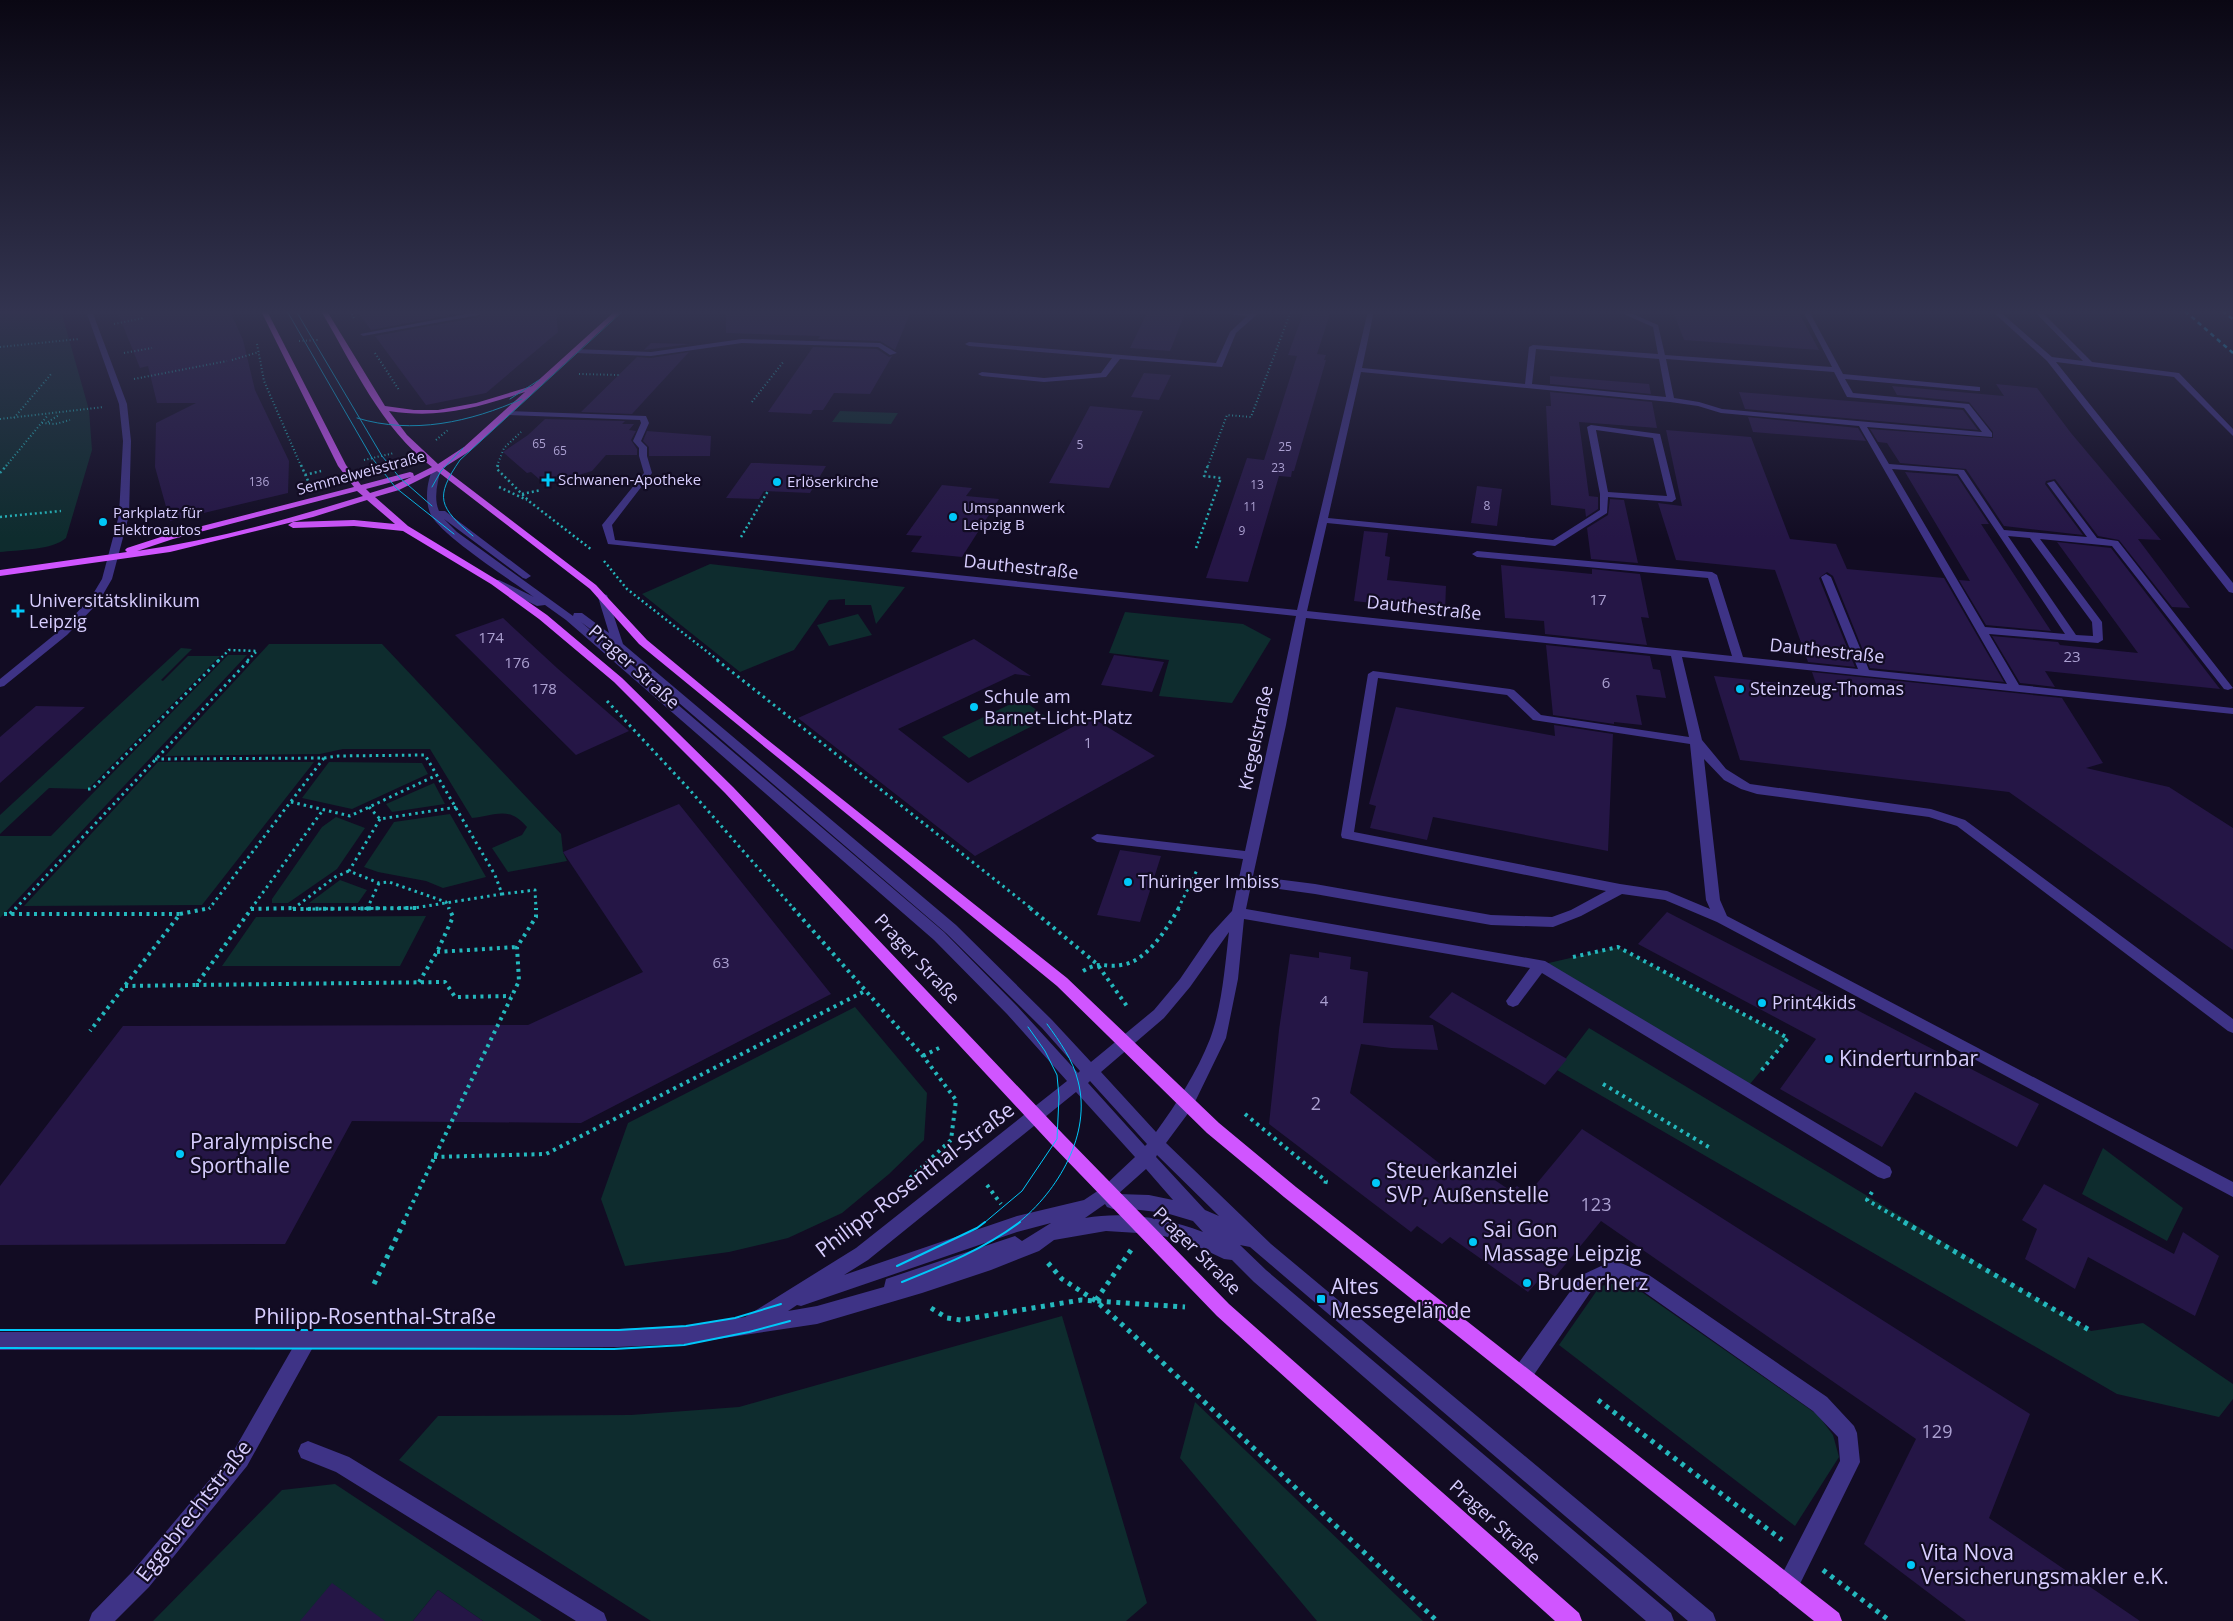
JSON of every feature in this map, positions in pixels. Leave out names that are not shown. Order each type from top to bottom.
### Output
[{"type":"main road","name":"Prager Straße","points":[[302,387],[342,466],[369,498],[405,528],[494,582],[543,617],[618,680],[661,720],[1035,1116],[1223,1310],[1572,1621]]},
{"type":"main road","name":"Prager Straße","points":[[370,387],[383,408],[414,448],[603,597],[643,642],[760,739],[1062,982],[1186,1103],[1290,1192],[1831,1621]]},
{"type":"main road","points":[[383,408],[413,412],[444,411],[478,404],[536,387]]},
{"type":"main road","points":[[437,468],[467,449],[536,387]]},
{"type":"main road","name":"Semmelweisstraße","points":[[112,557],[170,537],[437,468]]},
{"type":"main road","name":"Semmelweisstraße","points":[[0,573],[170,549],[266,526],[369,498],[396,488],[437,468]]},
{"type":"main road","points":[[266,526],[354,523],[405,528]]},
{"type":"street","points":[[0,684],[63,633],[94,601],[107,579],[124,515],[127,441],[123,404],[116,387]]},
{"type":"street","name":"Kregelstraße","points":[[1146,1158],[1186,1103],[1218,1038],[1231,979],[1238,913],[1280,725],[1302,613],[1354,387]]},
{"type":"street","points":[[1535,387],[1670,400],[1699,404],[1721,412],[1989,435],[1966,406],[1850,395],[1846,387]]},
{"type":"street","points":[[1667,387],[1670,400]]},
{"type":"street","points":[[1965,387],[1977,388]]},
{"type":"street","points":[[2072,387],[2233,590]]},
{"type":"street","points":[[2187,387],[2233,434]]},
{"type":"street","points":[[507,413],[536,414]]},
{"type":"street","name":"Dauthestraße","points":[[536,414],[643,418],[645,423],[637,441],[643,447],[643,456],[648,472],[608,525],[611,542],[2233,711]]},
{"type":"street","points":[[1862,424],[2015,688]]},
{"type":"street","points":[[1324,520],[1555,543],[1604,511],[1604,494],[1591,427],[1657,436],[1672,499],[1604,494]]},
{"type":"street","points":[[1886,466],[1961,472],[2072,638]]},
{"type":"street","points":[[437,468],[432,487],[432,506],[436,516],[454,534],[570,618],[939,936],[1012,1010],[1157,1144],[1265,1250],[1705,1621]]},
{"type":"street","points":[[2051,483],[2094,541]]},
{"type":"street","points":[[432,506],[618,645],[952,929],[1036,1013],[1146,1158],[1196,1213],[1257,1272]]},
{"type":"street","points":[[2001,532],[2115,543],[2228,686]]},
{"type":"street","points":[[1981,630],[2098,640],[2097,622],[2033,535]]},
{"type":"street","points":[[1477,554],[1712,576],[1739,660]]},
{"type":"street","points":[[1826,577],[1865,673]]},
{"type":"street","points":[[494,582],[570,618]]},
{"type":"street","points":[[603,597],[618,645]]},
{"type":"street","points":[[1676,653],[1696,741],[1713,900],[1722,919]]},
{"type":"street","points":[[2233,1027],[1960,823],[1931,813],[1739,786],[1724,774],[1696,741],[1537,718],[1510,692],[1373,674],[1347,835],[1620,889],[1667,896],[1722,919],[2233,1190]]},
{"type":"street","points":[[1097,838],[1250,856]]},
{"type":"street","points":[[1246,880],[1315,889],[1491,920],[1553,922],[1576,913],[1620,889]]},
{"type":"street","points":[[1085,1077],[1159,1014],[1185,982],[1215,939],[1238,913],[1540,965],[1884,1172]]},
{"type":"street","points":[[1513,1001],[1540,965]]},
{"type":"street","name":"Philipp-Rosenthal-Straße","points":[[750,1325],[862,1254],[1085,1077]]},
{"type":"street","points":[[1113,1197],[1146,1158]]},
{"type":"street","points":[[782,1304],[1017,1224],[1091,1205],[1113,1197],[1196,1213],[1226,1227],[1265,1250]]},
{"type":"street","name":"Philipp-Rosenthal-Straße","points":[[0,1340],[617,1338],[685,1335],[790,1321],[904,1290],[991,1262],[1033,1245],[1091,1205]]},
{"type":"street","points":[[790,1321],[1049,1234],[1105,1223],[1138,1224],[1179,1231],[1216,1244],[1244,1261],[1663,1621]]},
{"type":"street","points":[[1522,1375],[1588,1281],[1614,1268],[1642,1281],[1820,1404],[1847,1433],[1850,1462],[1787,1586]]},
{"type":"street","name":"Eggebrechtstraße","points":[[100,1621],[141,1579],[240,1459],[307,1340]]},
{"type":"street","points":[[308,1451],[342,1464],[596,1621]]},
{"type":"path","points":[[13,418],[40,387]]},
{"type":"path","points":[[266,387],[308,482],[315,489]]},
{"type":"path","points":[[397,387],[400,392]]},
{"type":"path","points":[[752,402],[764,387]]},
{"type":"path","points":[[1196,548],[1221,478],[1204,476],[1227,415],[1251,417],[1262,387]]},
{"type":"path","points":[[0,420],[89,410]]},
{"type":"path","points":[[0,473],[48,414]]},
{"type":"path","points":[[47,422],[56,416],[64,414]]},
{"type":"path","points":[[536,414],[498,456],[497,469],[522,495],[597,554],[610,566],[627,589],[1001,883],[1097,964],[1111,966],[1126,964],[1139,958],[1149,950],[1185,900],[1200,862]]},
{"type":"path","points":[[41,423],[55,424],[70,420]]},
{"type":"path","points":[[305,475],[414,448],[439,439],[440,432]]},
{"type":"path","points":[[0,465],[7,464]]},
{"type":"path","points":[[492,484],[530,502]]},
{"type":"path","points":[[522,495],[541,490]]},
{"type":"path","points":[[738,542],[768,491]]},
{"type":"path","points":[[0,518],[61,511]]},
{"type":"path","points":[[10,914],[257,651],[229,650],[92,789],[88,789]]},
{"type":"path","points":[[603,697],[688,788],[923,1056],[956,1100],[951,1140],[909,1179],[903,1223]]},
{"type":"path","points":[[155,759],[426,755],[495,874],[502,894]]},
{"type":"path","points":[[4,914],[180,914],[209,909],[324,758]]},
{"type":"path","points":[[292,802],[350,816],[438,775]]},
{"type":"path","points":[[369,807],[380,819]]},
{"type":"path","points":[[380,819],[457,807]]},
{"type":"path","points":[[196,985],[323,810]]},
{"type":"path","points":[[293,908],[335,877],[349,871],[380,819]]},
{"type":"path","points":[[349,871],[379,883],[389,882],[446,902],[453,917],[437,952],[418,983]]},
{"type":"path","points":[[366,910],[379,883]]},
{"type":"path","points":[[251,909],[366,910],[414,908],[535,890],[536,917],[517,947],[518,981],[374,1284]]},
{"type":"path","points":[[90,1031],[180,914]]},
{"type":"path","points":[[437,952],[517,947]]},
{"type":"path","points":[[1540,965],[1618,948],[1788,1038],[1745,1090]]},
{"type":"path","points":[[125,986],[445,982],[455,998],[511,996]]},
{"type":"path","points":[[434,1157],[546,1154],[866,991]]},
{"type":"path","points":[[1603,1084],[1712,1149]]},
{"type":"path","points":[[1245,1114],[1326,1181],[1322,1191],[1330,1197]]},
{"type":"path","points":[[1867,1200],[2091,1331]]},
{"type":"path","points":[[904,1290],[947,1318],[961,1320],[1081,1300],[1223,1310]]},
{"type":"path","points":[[1096,1301],[1437,1621]]},
{"type":"path","points":[[1592,1395],[1890,1621]]},
{"type":"green space","points":[[0,387],[82,387],[89,410],[92,450],[66,538],[53,545],[44,547],[0,552]]},
{"type":"green space","points":[[840,411],[898,413],[891,424],[832,422]]},
{"type":"green space","points":[[710,564],[905,587],[876,624],[871,605],[845,605],[845,599],[829,600],[794,650],[740,672],[642,594]]},
{"type":"green space","points":[[1125,612],[1243,624],[1271,639],[1232,703],[1159,696],[1169,660],[1109,653]]},
{"type":"green space","points":[[858,614],[872,635],[829,646],[817,625]]},
{"type":"green space","points":[[269,644],[382,644],[561,834],[563,852],[567,861],[508,872],[492,848],[522,835],[527,827],[520,820],[508,814],[472,818],[430,749],[343,749],[320,754],[165,756]]},
{"type":"green space","points":[[181,648],[192,649],[161,680],[163,681],[188,656],[220,656],[88,789],[49,788],[0,834],[0,815]]},
{"type":"green space","points":[[228,655],[247,655],[0,918],[0,836],[51,836]]},
{"type":"green space","points":[[1021,699],[1048,718],[969,758],[942,737]]},
{"type":"green space","points":[[158,762],[314,762],[202,905],[24,906]]},
{"type":"green space","points":[[329,762],[422,763],[428,774],[352,809],[302,798]]},
{"type":"green space","points":[[434,783],[445,804],[392,812],[386,804]]},
{"type":"green space","points":[[450,814],[486,877],[443,888],[426,881],[378,872],[364,867],[394,822]]},
{"type":"green space","points":[[336,817],[365,828],[337,869],[288,903],[272,903],[272,899],[322,827]]},
{"type":"green space","points":[[340,880],[367,890],[358,903],[309,903]]},
{"type":"green space","points":[[426,916],[400,966],[222,966],[256,917]]},
{"type":"green space","points":[[1618,947],[1788,1038],[1745,1090],[1540,965]]},
{"type":"green space","points":[[855,1007],[927,1093],[924,1140],[889,1174],[842,1213],[788,1238],[729,1252],[625,1266],[601,1199],[628,1123]]},
{"type":"green space","points":[[1589,1028],[2091,1331],[2143,1323],[2233,1384],[2233,1399],[2219,1417],[2117,1394],[1557,1070]]},
{"type":"green space","points":[[2103,1148],[2183,1208],[2167,1241],[2082,1194]]},
{"type":"green space","points":[[1618,1283],[1636,1288],[1818,1415],[1833,1435],[1839,1457],[1795,1526],[1559,1345],[1600,1286]]},
{"type":"green space","points":[[1062,1316],[1147,1603],[1126,1621],[651,1621],[399,1460],[438,1416],[631,1415],[739,1407]]},
{"type":"green space","points":[[1195,1402],[1423,1621],[1317,1621],[1180,1458]]},
{"type":"green space","points":[[335,1484],[542,1621],[483,1621],[438,1590],[413,1621],[153,1621],[282,1490]]},
{"type":"building","points":[[153,387],[254,387],[289,461],[288,493],[170,521],[155,467],[156,423],[196,403],[157,403]]},
{"type":"building","points":[[412,387],[493,387],[486,393],[426,405]]},
{"type":"building","points":[[607,387],[657,387],[632,414],[581,412]]},
{"type":"building","points":[[786,387],[874,387],[870,394],[834,393],[823,410],[813,410],[811,414],[768,412]]},
{"type":"building","points":[[1137,387],[1165,387],[1159,400],[1131,397]]},
{"type":"building","points":[[1287,387],[1318,387],[1294,471],[1292,471],[1291,477],[1279,476],[1248,582],[1206,578],[1247,458],[1264,460]]},
{"type":"building","points":[[1577,387],[1650,387],[1651,394]]},
{"type":"building","points":[[1892,387],[2004,396],[1998,387],[2037,388],[2071,433],[2161,540],[2138,539],[2190,608],[2172,607],[2119,540],[2098,536],[2055,479],[2046,481],[2045,484],[2083,535],[2004,526],[1966,469],[1900,463],[1887,443],[1878,442],[1870,429],[1993,438],[1993,432],[1969,402],[1897,395]]},
{"type":"building","points":[[1550,392],[1652,402],[1657,428],[1579,422],[1589,496],[1598,497],[1598,509],[1586,517],[1585,509],[1551,505],[1546,406],[1551,406]]},
{"type":"building","points":[[1739,392],[1963,410],[1978,430],[1745,409]]},
{"type":"building","points":[[1090,406],[1143,411],[1109,488],[1049,483]]},
{"type":"building","points":[[1748,417],[1858,428],[1866,441],[1753,432]]},
{"type":"building","points":[[545,419],[625,421],[622,424],[634,424],[629,430],[636,431],[631,440],[637,449],[637,455],[606,455],[592,471],[546,485],[531,472],[527,473],[503,452],[528,435]]},
{"type":"building","points":[[1666,430],[1751,437],[1790,539],[1836,544],[1847,569],[1944,578],[2004,682],[1870,668],[1833,576],[1827,572],[1819,578],[1855,667],[1808,662],[1775,570],[1676,560],[1658,503],[1682,506]]},
{"type":"building","points":[[647,431],[711,436],[710,456],[649,456],[649,447],[643,441]]},
{"type":"building","name":"Erlöserkirche","points":[[751,463],[826,466],[810,493],[764,491],[759,499],[726,498]]},
{"type":"building","points":[[1905,472],[1957,476],[1989,524],[1981,524],[2051,631],[1986,625],[1959,580],[1970,581]]},
{"type":"building","name":"Umspannwerk Leipzig B","points":[[942,485],[972,488],[966,496],[999,499],[962,557],[911,552],[922,536],[906,535]]},
{"type":"building","points":[[1477,486],[1502,489],[1497,526],[1471,523]]},
{"type":"building","points":[[1610,499],[1624,500],[1638,563],[1591,559],[1587,528],[1608,515]]},
{"type":"building","points":[[1364,531],[1388,533],[1385,556],[1390,557],[1387,580],[1446,586],[1445,611],[1354,601]]},
{"type":"building","points":[[2057,542],[2111,548],[2220,689],[2045,671],[2055,687],[2020,683],[1992,636],[2058,642],[2060,645],[2138,653]]},
{"type":"building","points":[[1501,565],[1592,574],[1592,569],[1640,574],[1649,618],[1641,617],[1647,645],[1545,634],[1544,621],[1505,618]]},
{"type":"building","points":[[503,618],[629,731],[576,755],[455,635]]},
{"type":"building","points":[[974,639],[1031,676],[1015,674],[898,729],[968,783],[1091,717],[1155,756],[975,856],[798,718]]},
{"type":"building","points":[[1546,645],[1650,656],[1653,669],[1660,670],[1666,698],[1636,695],[1642,725],[1614,722],[1614,724],[1553,715]]},
{"type":"building","points":[[1114,655],[1164,662],[1152,692],[1101,685]]},
{"type":"building","points":[[1812,672],[2062,698],[2103,763],[2086,768],[2169,787],[2233,828],[2233,950],[2009,792],[1740,760],[1714,676],[1817,687]]},
{"type":"building","points":[[36,706],[85,707],[0,783],[0,737]]},
{"type":"building","points":[[1396,707],[1555,736],[1554,725],[1613,734],[1608,851],[1433,817],[1427,840],[1370,828],[1376,806],[1369,804]]},
{"type":"building","points":[[679,804],[831,994],[581,1123],[352,1121],[285,1244],[0,1245],[0,1186],[123,1026],[528,1025],[643,972],[563,852]]},
{"type":"building","points":[[1120,850],[1161,856],[1140,922],[1097,915]]},
{"type":"building","points":[[1667,912],[2039,1104],[2017,1147],[1915,1092],[1882,1147],[1780,1089],[1816,1039],[1638,944]]},
{"type":"building","points":[[1319,952],[1351,957],[1350,969],[1368,972],[1363,1023],[1433,1025],[1438,1050],[1391,1048],[1361,1044],[1350,1093],[1458,1178],[1471,1164],[1511,1191],[1517,1186],[1528,1194],[1582,1129],[2030,1414],[1989,1518],[2140,1621],[1966,1621],[1864,1544],[1916,1439],[1601,1221],[1555,1277],[1547,1271],[1528,1292],[1450,1237],[1442,1244],[1417,1226],[1411,1232],[1269,1124],[1279,1030],[1290,954],[1319,958]]},
{"type":"building","points":[[1452,992],[1567,1059],[1545,1085],[1429,1017]]},
{"type":"building","points":[[2044,1184],[2174,1254],[2183,1232],[2219,1256],[2195,1316],[2088,1257],[2075,1289],[2025,1259],[2037,1229],[2022,1220]]},
{"type":"building","points":[[332,1583],[385,1621],[300,1621]]},
{"type":"building","points":[[438,1590],[483,1621],[413,1621]]},
{"type":"tram line","points":[[331,387],[372,458],[396,488],[454,534]]},
{"type":"tram line","points":[[341,387],[360,419]]},
{"type":"tram line","points":[[510,399],[529,387]]},
{"type":"tram line","points":[[473,536],[447,509],[444,501],[446,484],[460,460],[540,387]]},
{"type":"tram line","points":[[360,419],[399,425],[441,424],[482,414],[522,399]]},
{"type":"tram line","points":[[360,419],[382,456],[400,478],[432,506]]},
{"type":"tram line","points":[[432,487],[441,471],[463,448]]},
{"type":"tram line","points":[[1018,1223],[1033,1210],[1058,1178],[1076,1141],[1080,1121],[1081,1101],[1076,1073],[1066,1051],[1047,1024]]},
{"type":"tram line","points":[[984,1223],[1022,1191],[1057,1139],[1059,1097],[1057,1075],[1045,1051],[1028,1027]]},
{"type":"tram line","points":[[897,1266],[977,1228],[985,1222]]},
{"type":"tram line","points":[[902,1282],[978,1248],[1020,1222]]},
{"type":"tram line","points":[[0,1330],[619,1330],[686,1326],[735,1318],[781,1304]]},
{"type":"tram line","points":[[0,1348],[614,1349],[684,1345],[749,1332],[790,1321]]},
{"type":"place","name":"Schwanen-Apotheke","points":[[548,480]]},
{"type":"place","name":"Erlöserkirche","points":[[777,482]]},
{"type":"place","name":"Umspannwerk Leipzig B","points":[[953,517]]},
{"type":"place","name":"Parkplatz für Elektroautos","points":[[103,522]]},
{"type":"place","name":"Universitätsklinikum Leipzig","points":[[18,611]]},
{"type":"place","name":"Steinzeug-Thomas","points":[[1740,689]]},
{"type":"place","name":"Schule am Barnet-Licht-Platz","points":[[974,707]]},
{"type":"place","name":"Thüringer Imbiss","points":[[1128,882]]},
{"type":"place","name":"Print4kids","points":[[1762,1003]]},
{"type":"place","name":"Kinderturnbar","points":[[1829,1059]]},
{"type":"place","name":"Paralympische Sporthalle","points":[[180,1154]]},
{"type":"place","name":"Steuerkanzlei SVP, Außenstelle","points":[[1376,1183]]},
{"type":"place","name":"Sai Gon Massage Leipzig","points":[[1473,1242]]},
{"type":"place","name":"Bruderherz","points":[[1527,1283]]},
{"type":"place","name":"Altes Messegelände","points":[[1321,1299]]},
{"type":"place","name":"Vita Nova Versicherungsmakler e.K.","points":[[1911,1565]]}]
